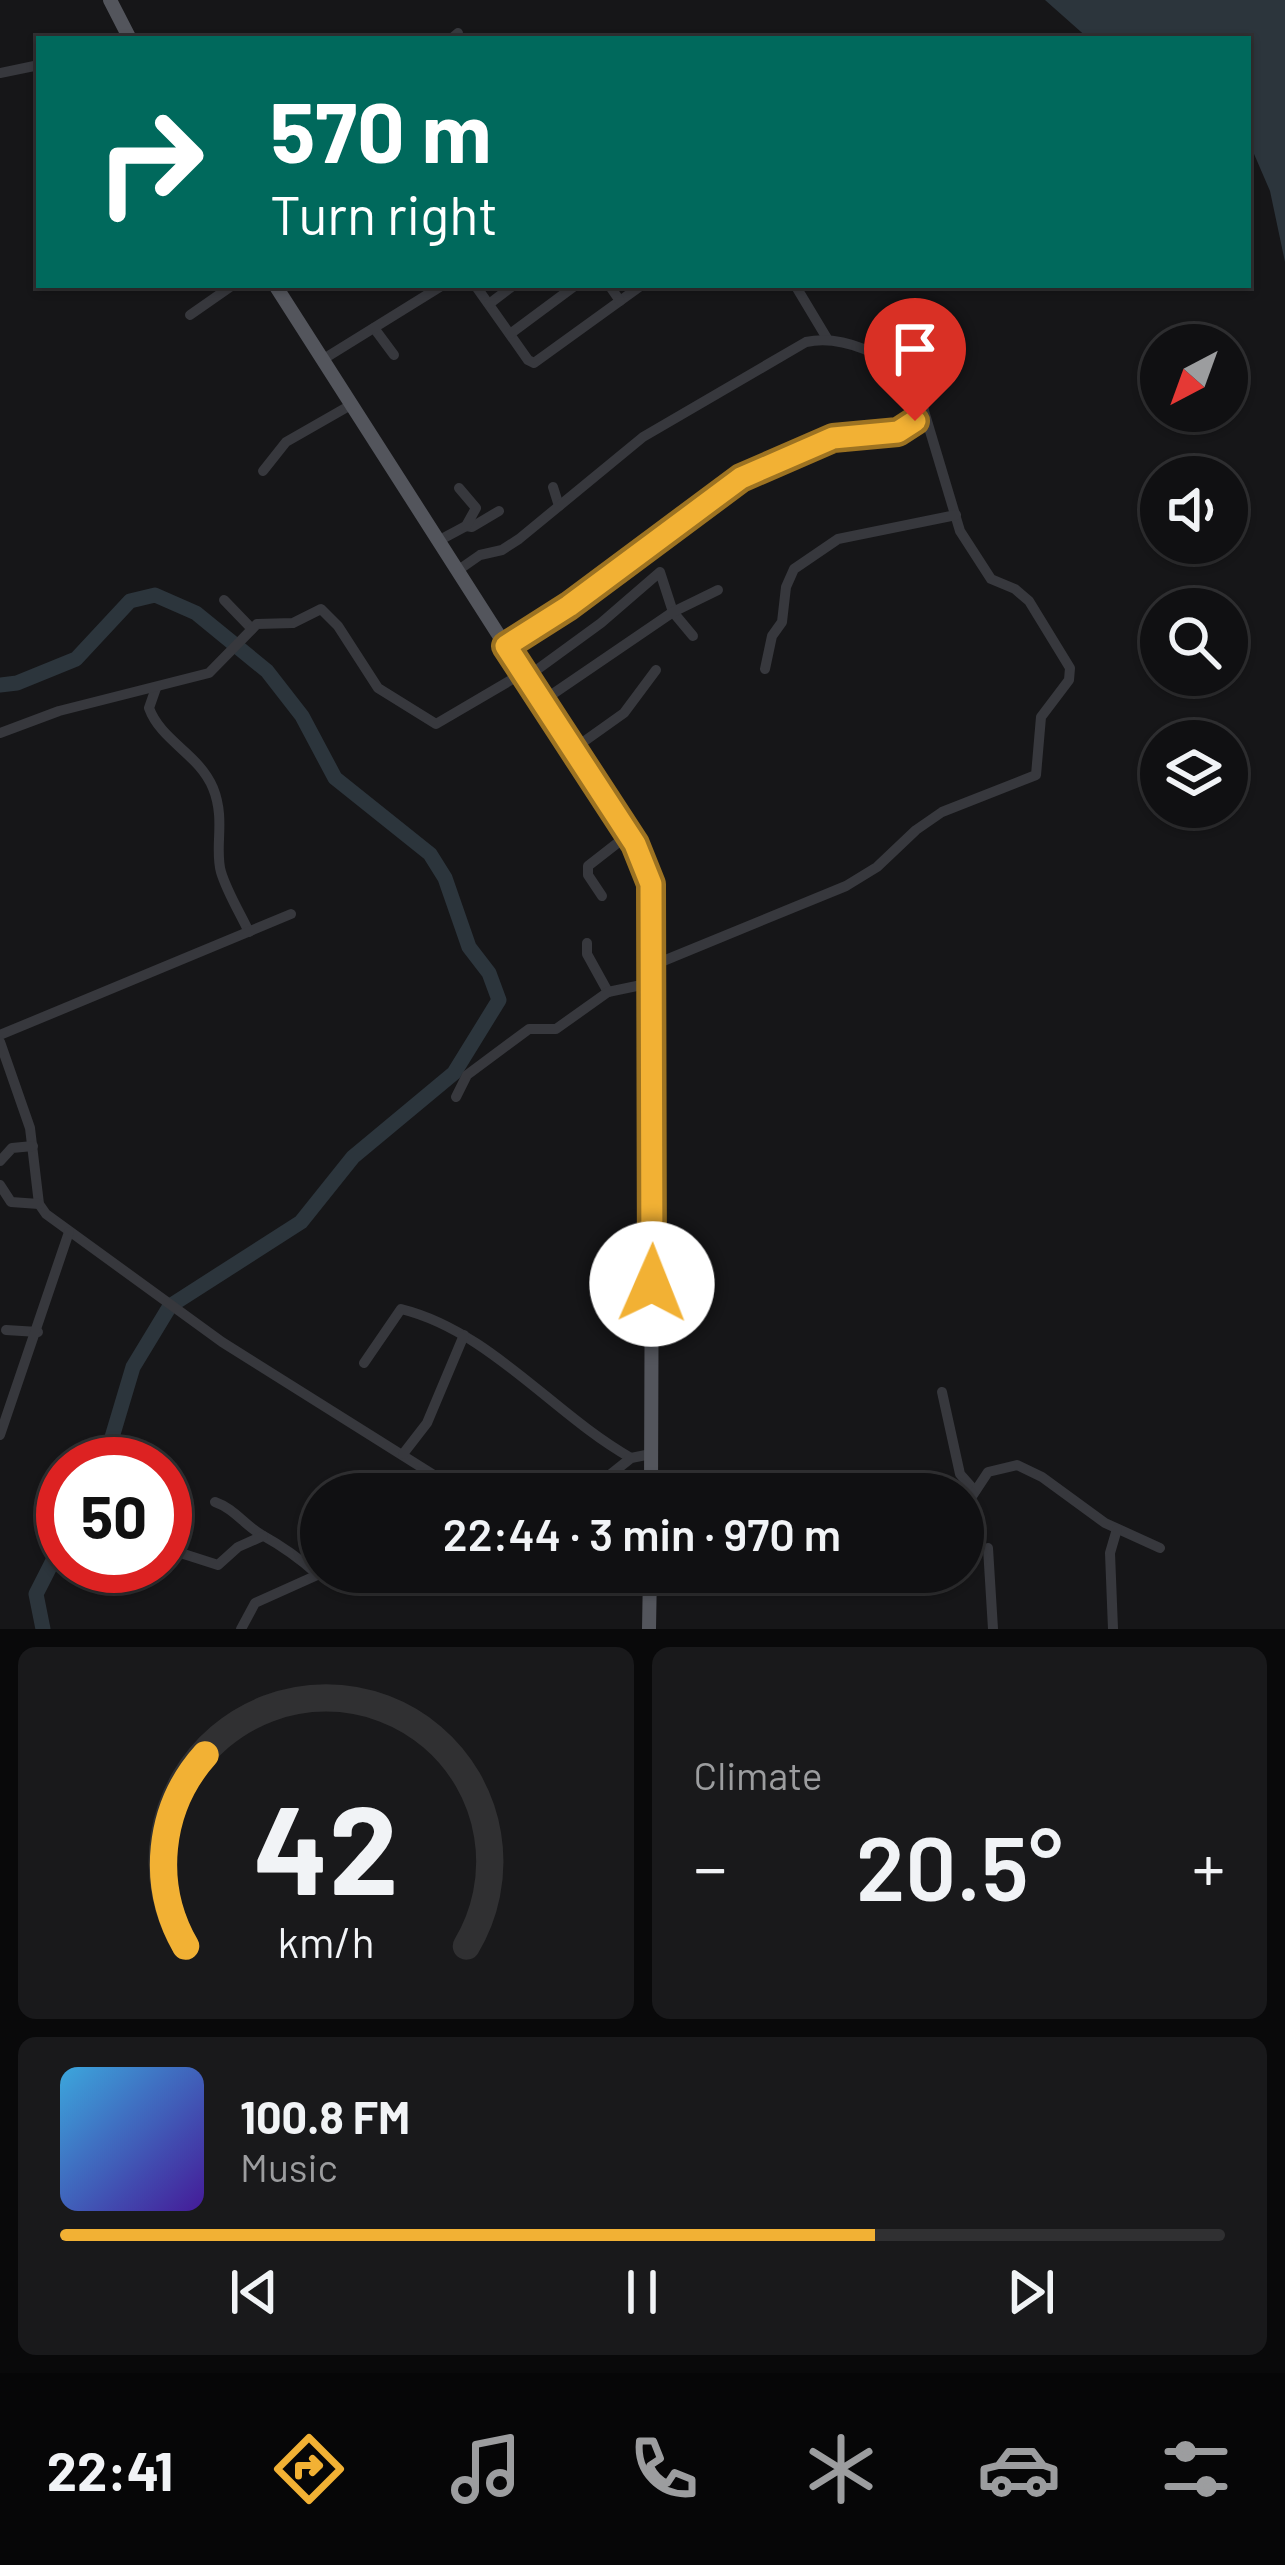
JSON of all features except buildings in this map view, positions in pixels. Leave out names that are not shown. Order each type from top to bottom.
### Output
[{"type":"main road","points":[[110,0],[128,36]]},
{"type":"main road","points":[[277,288],[629,834],[651,884],[651,1473]]},
{"type":"main road","points":[[649,1629],[650,1593]]},
{"type":"street","points":[[0,73],[36,66]]},
{"type":"street","points":[[190,315],[229,288]]},
{"type":"street","points":[[322,360],[438,288]]},
{"type":"street","points":[[477,288],[534,363],[638,288]]},
{"type":"street","points":[[489,304],[510,288]]},
{"type":"street","points":[[510,334],[572,288]]},
{"type":"street","points":[[611,288],[620,301]]},
{"type":"street","points":[[797,288],[828,340]]},
{"type":"street","points":[[374,328],[394,355]]},
{"type":"street","points":[[456,1097],[467,1076],[530,1028],[556,1028],[608,992],[846,886],[877,867],[942,812],[1036,775],[1041,717],[1069,680],[1070,668],[1029,601],[988,575],[960,532],[920,389],[904,371],[873,354],[828,340],[806,342],[644,437],[502,550],[484,553],[457,572]]},
{"type":"street","points":[[263,471],[294,437],[350,406]]},
{"type":"street","points":[[506,646],[569,606],[741,478],[833,438],[904,430],[925,410]]},
{"type":"street","points":[[554,487],[560,506]]},
{"type":"street","points":[[438,541],[466,526],[476,508],[460,488]]},
{"type":"street","points":[[466,526],[499,511]]},
{"type":"street","points":[[765,669],[794,568],[838,539],[956,515]]},
{"type":"street","points":[[0,733],[59,711],[209,673],[261,622],[293,623],[321,609],[338,626],[378,688],[436,724],[525,675],[601,623],[659,572],[673,612],[693,636]]},
{"type":"street","points":[[542,702],[673,612],[718,590]]},
{"type":"street","points":[[224,600],[251,629]]},
{"type":"street","points":[[572,749],[624,713],[656,670]]},
{"type":"street","points":[[156,688],[149,708],[157,724],[197,761],[214,793],[222,840],[220,870],[250,932]]},
{"type":"street","points":[[602,896],[588,866],[629,834]]},
{"type":"street","points":[[291,914],[0,1038],[33,1145],[39,1204],[172,1308],[432,1473]]},
{"type":"street","points":[[587,943],[587,954],[608,992]]},
{"type":"street","points":[[0,1161],[12,1148],[33,1145]]},
{"type":"street","points":[[0,1185],[15,1204],[39,1204]]},
{"type":"street","points":[[0,1435],[69,1232]]},
{"type":"street","points":[[364,1363],[401,1309],[432,1318],[464,1335],[572,1420],[631,1458]]},
{"type":"street","points":[[6,1330],[38,1332]]},
{"type":"street","points":[[403,1454],[427,1423],[464,1335]]},
{"type":"street","points":[[942,1392],[960,1473]]},
{"type":"street","points":[[612,1473],[631,1458],[651,1454]]},
{"type":"street","points":[[984,1478],[988,1472],[1017,1465],[1028,1468],[1117,1529],[1160,1547]]},
{"type":"street","points":[[214,1502],[235,1511],[263,1536],[300,1558]]},
{"type":"street","points":[[1113,1629],[1110,1553],[1117,1529]]},
{"type":"street","points":[[192,1556],[218,1564],[238,1547],[263,1536]]},
{"type":"street","points":[[988,1548],[993,1629]]},
{"type":"street","points":[[241,1629],[255,1604],[300,1583]]},
{"type":"shaded area","points":[[1045,0],[1285,0],[1285,262],[1270,191],[1251,147],[1251,36],[1086,36]]},
{"type":"waterway","points":[[0,685],[17,683],[76,659],[130,601],[155,595],[196,613],[267,671],[302,716],[335,778],[430,854],[445,878],[469,947],[489,973],[499,1000],[454,1073],[353,1157],[301,1222],[170,1306],[133,1367],[112,1437]]},
{"type":"waterway","points":[[37,1593],[43,1629]]},
{"type":"route","points":[[652,1284],[651,884],[635,844],[506,646],[569,606],[741,478],[802,448],[833,438],[898,432],[915,421]]}]
